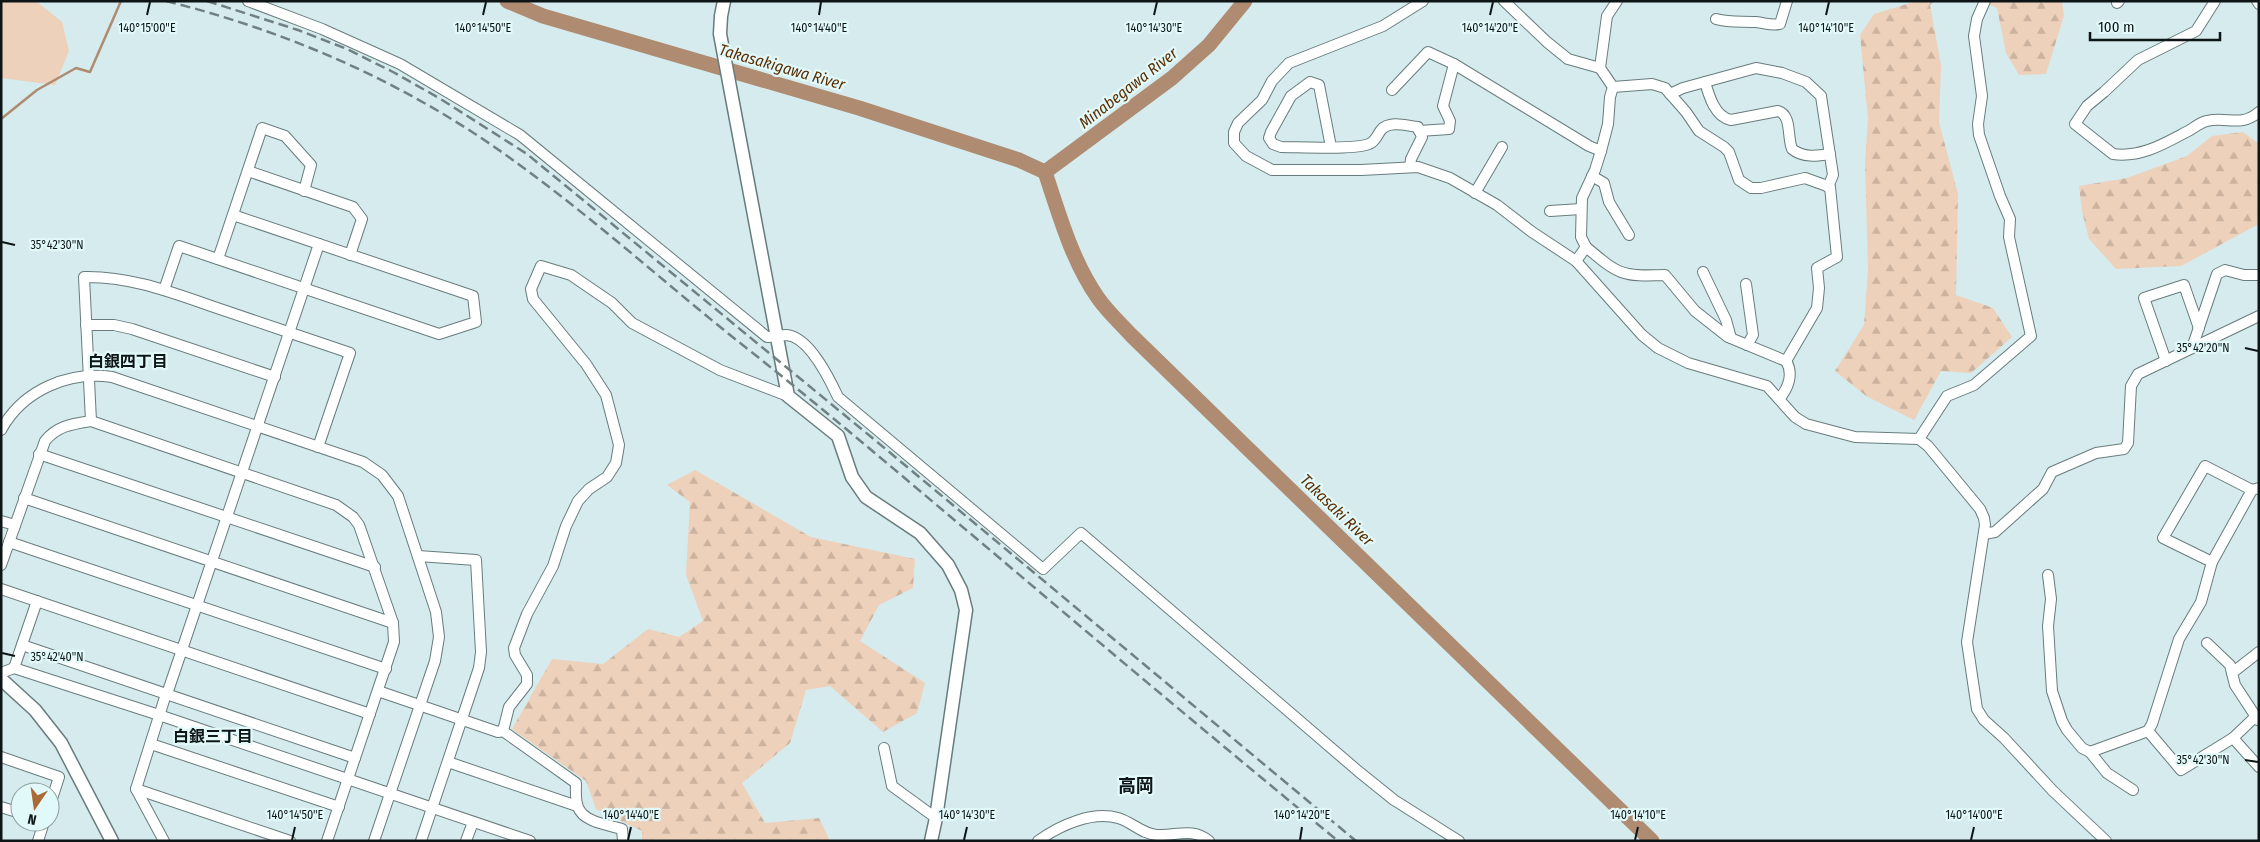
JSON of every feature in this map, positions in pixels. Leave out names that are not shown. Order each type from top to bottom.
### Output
[{"type":"street","points":[[248,1],[322,29],[400,64],[520,135],[767,336],[787,335],[803,344],[817,357],[838,397],[1043,569],[1081,533],[1358,772],[1394,800],[1459,841]]},
{"type":"street","points":[[724,1],[720,16],[720,34],[788,396]]},
{"type":"street","points":[[1423,1],[1383,26],[1288,63],[1272,80],[1262,100],[1238,123],[1234,132],[1234,143],[1246,156],[1272,170],[1418,167],[1450,178],[1497,205],[1532,232],[1576,261],[1642,335],[1658,348],[1688,363],[1767,386],[1795,417],[1806,424],[1855,437],[1919,439],[1928,446],[1980,509],[1984,518],[1984,534],[1967,642],[1977,709],[1984,720],[2004,738],[2053,791],[2106,841]]},
{"type":"street","points":[[1504,1],[1547,42],[1568,59],[1600,68],[1613,87]]},
{"type":"street","points":[[1600,68],[1607,16],[1617,1]]},
{"type":"street","points":[[1716,19],[1731,23],[1756,22],[1780,24],[1788,1]]},
{"type":"street","points":[[1919,439],[1947,396],[1974,385],[2031,336],[2009,237],[2010,220],[1979,134],[1978,124],[1982,96],[1974,36],[1977,19],[1985,1]]},
{"type":"street","points":[[2215,1],[2196,31],[2138,60],[2087,106],[2075,124],[2113,154],[2121,155],[2142,153],[2161,146],[2206,121],[2240,122],[2252,118],[2259,112]]},
{"type":"street","points":[[1392,90],[1428,52],[1454,64],[1589,146],[1601,151]]},
{"type":"street","points":[[1420,131],[1449,129],[1450,121],[1443,106],[1454,64]]},
{"type":"street","points":[[1670,94],[1683,88],[1756,68],[1782,73],[1806,82],[1821,96],[1833,175],[1828,187]]},
{"type":"street","points":[[1331,147],[1319,85],[1310,82],[1291,96],[1269,138],[1273,144],[1280,147],[1331,147],[1368,144],[1376,139],[1382,128],[1392,124],[1418,127],[1422,136],[1410,159],[1410,167]]},
{"type":"street","points":[[1705,82],[1710,98],[1726,119],[1731,120],[1778,111],[1786,117],[1792,149],[1796,153],[1813,156],[1830,154]]},
{"type":"street","points":[[1613,87],[1658,85],[1670,94],[1686,112],[1698,131],[1724,146],[1729,152],[1739,180],[1751,188],[1761,188],[1806,178],[1828,187],[1832,191],[1837,256],[1817,268],[1819,288],[1817,308],[1786,361]]},
{"type":"street","points":[[1613,87],[1610,97],[1608,124],[1601,151],[1582,198],[1581,237],[1586,246],[1618,272],[1645,276],[1665,275],[1695,311],[1731,338],[1786,361],[1789,380],[1785,392],[1779,399]]},
{"type":"street","points":[[218,259],[262,128],[285,136],[312,165],[304,190]]},
{"type":"street","points":[[1475,193],[1502,147]]},
{"type":"street","points":[[248,172],[353,207],[362,219],[350,255]]},
{"type":"street","points":[[1592,176],[1604,182],[1609,202],[1629,235]]},
{"type":"street","points":[[1550,211],[1582,209]]},
{"type":"street","points":[[164,290],[178,246],[439,334],[476,322],[473,296],[233,215]]},
{"type":"street","points":[[164,841],[136,788],[166,694],[320,244]]},
{"type":"street","points":[[1576,261],[1586,246]]},
{"type":"street","points":[[503,731],[509,707],[527,684],[527,675],[514,648],[527,614],[553,566],[566,526],[578,501],[589,488],[607,477],[616,463],[619,445],[606,395],[586,364],[533,299],[531,289],[541,266],[571,275],[612,303],[632,323],[720,370],[788,396],[838,436],[852,477],[866,497],[920,534],[948,565],[961,590],[966,610],[936,818],[930,841]]},
{"type":"street","points":[[2192,348],[2217,274],[2225,270],[2244,275],[2259,276]]},
{"type":"street","points":[[1703,272],[1726,320],[1731,338]]},
{"type":"street","points":[[91,421],[84,277],[107,276],[164,290],[350,353],[318,447]]},
{"type":"street","points":[[1746,284],[1753,335],[1746,345]]},
{"type":"street","points":[[2166,360],[2144,298],[2184,285],[2199,328]]},
{"type":"street","points":[[1984,534],[1995,532],[2043,489],[2052,472],[2096,453],[2124,449],[2128,443],[2131,386],[2138,374],[2259,316]]},
{"type":"street","points":[[86,325],[114,325],[132,328],[275,377]]},
{"type":"street","points":[[1,430],[15,410],[31,396],[53,384],[89,376],[112,377],[363,462],[382,475],[398,496],[433,599],[439,637],[435,661],[374,841]]},
{"type":"street","points":[[1,565],[39,454],[52,433],[63,426],[91,421],[343,509],[359,525],[393,623],[394,642],[327,841]]},
{"type":"street","points":[[39,454],[374,567]]},
{"type":"street","points":[[2148,731],[2179,639],[2201,602],[2212,562],[2256,489],[2205,466],[2164,538],[2212,562]]},
{"type":"street","points":[[24,498],[393,623]]},
{"type":"street","points":[[1,520],[15,525]]},
{"type":"street","points":[[9,542],[386,669]]},
{"type":"street","points":[[418,556],[476,560],[482,652],[479,668],[421,841]]},
{"type":"street","points":[[2048,575],[2051,599],[2048,626],[2052,691],[2067,730],[2082,748],[2090,752],[2107,773],[2133,790]]},
{"type":"street","points":[[1,589],[370,714]]},
{"type":"street","points":[[14,668],[37,601]]},
{"type":"street","points":[[2148,731],[2181,770],[2233,738],[2257,719],[2235,685],[2230,666],[2207,643]]},
{"type":"street","points":[[22,645],[356,758]]},
{"type":"street","points":[[2232,673],[2259,652]]},
{"type":"street","points":[[1,673],[14,668],[159,715],[530,841]]},
{"type":"street","points":[[1,679],[35,710],[61,743],[112,841]]},
{"type":"street","points":[[378,691],[498,732],[503,731],[576,783],[577,806],[585,817],[622,830],[623,841]]},
{"type":"street","points":[[2090,752],[2148,731]]},
{"type":"street","points":[[2233,738],[2259,768]]},
{"type":"street","points":[[151,744],[339,807]]},
{"type":"street","points":[[884,748],[892,786],[936,818]]},
{"type":"street","points":[[1,757],[59,777],[57,782]]},
{"type":"street","points":[[448,762],[577,806]]},
{"type":"street","points":[[136,788],[290,841]]},
{"type":"street","points":[[1038,841],[1076,820],[1098,817],[1119,818],[1156,835],[1189,832],[1203,835],[1209,841]]},
{"type":"street","points":[[466,841],[473,822]]},
{"type":"green space","points":[[1,1],[36,1],[62,22],[69,51],[55,85],[1,78]]},
{"type":"green space","points":[[1917,1],[1935,1],[1930,5],[1941,65],[1939,122],[1958,194],[1956,295],[1993,308],[2012,337],[1971,373],[1941,371],[1914,420],[1866,396],[1835,371],[1864,325],[1868,270],[1865,162],[1868,119],[1860,35],[1874,14]]},
{"type":"green space","points":[[1981,1],[2062,1],[2064,16],[2046,74],[2019,75],[2006,53],[1997,8]]},
{"type":"green space","points":[[2243,132],[2259,144],[2259,224],[2181,266],[2116,269],[2089,239],[2082,211],[2079,186],[2127,178],[2187,156],[2212,136]]},
{"type":"green space","points":[[695,470],[811,537],[915,559],[913,588],[879,605],[860,641],[925,683],[917,713],[883,732],[830,686],[806,690],[790,743],[742,783],[765,823],[819,818],[830,841],[642,841],[642,831],[596,809],[586,781],[512,729],[552,659],[603,664],[648,629],[679,637],[703,621],[686,575],[690,502],[667,485]]},
{"type":"waterway","points":[[1,119],[37,90],[76,68],[90,72],[121,1]]},
{"type":"waterway","name":"Takasaki River","points":[[507,1],[543,16],[859,108],[1019,160],[1045,172],[1073,253],[1089,284],[1109,312],[1652,841]]},
{"type":"waterway","name":"Minabegawa River","points":[[1045,172],[1172,78],[1209,45],[1245,1]]},
{"type":"railway","points":[[166,1],[261,29],[307,46],[352,66],[439,111],[521,166],[581,212],[815,403],[1338,841]]},
{"type":"railway","points":[[207,1],[298,30],[347,49],[439,98],[527,154],[870,436],[1356,841]]},
{"type":"district","name":"白銀四丁目","points":[[128,361]]},
{"type":"district","name":"白銀三丁目","points":[[213,736]]},
{"type":"district","name":"高岡","points":[[1136,786]]},
{"type":"water label","name":"Takasakigawa River","points":[[782,67]]}]
